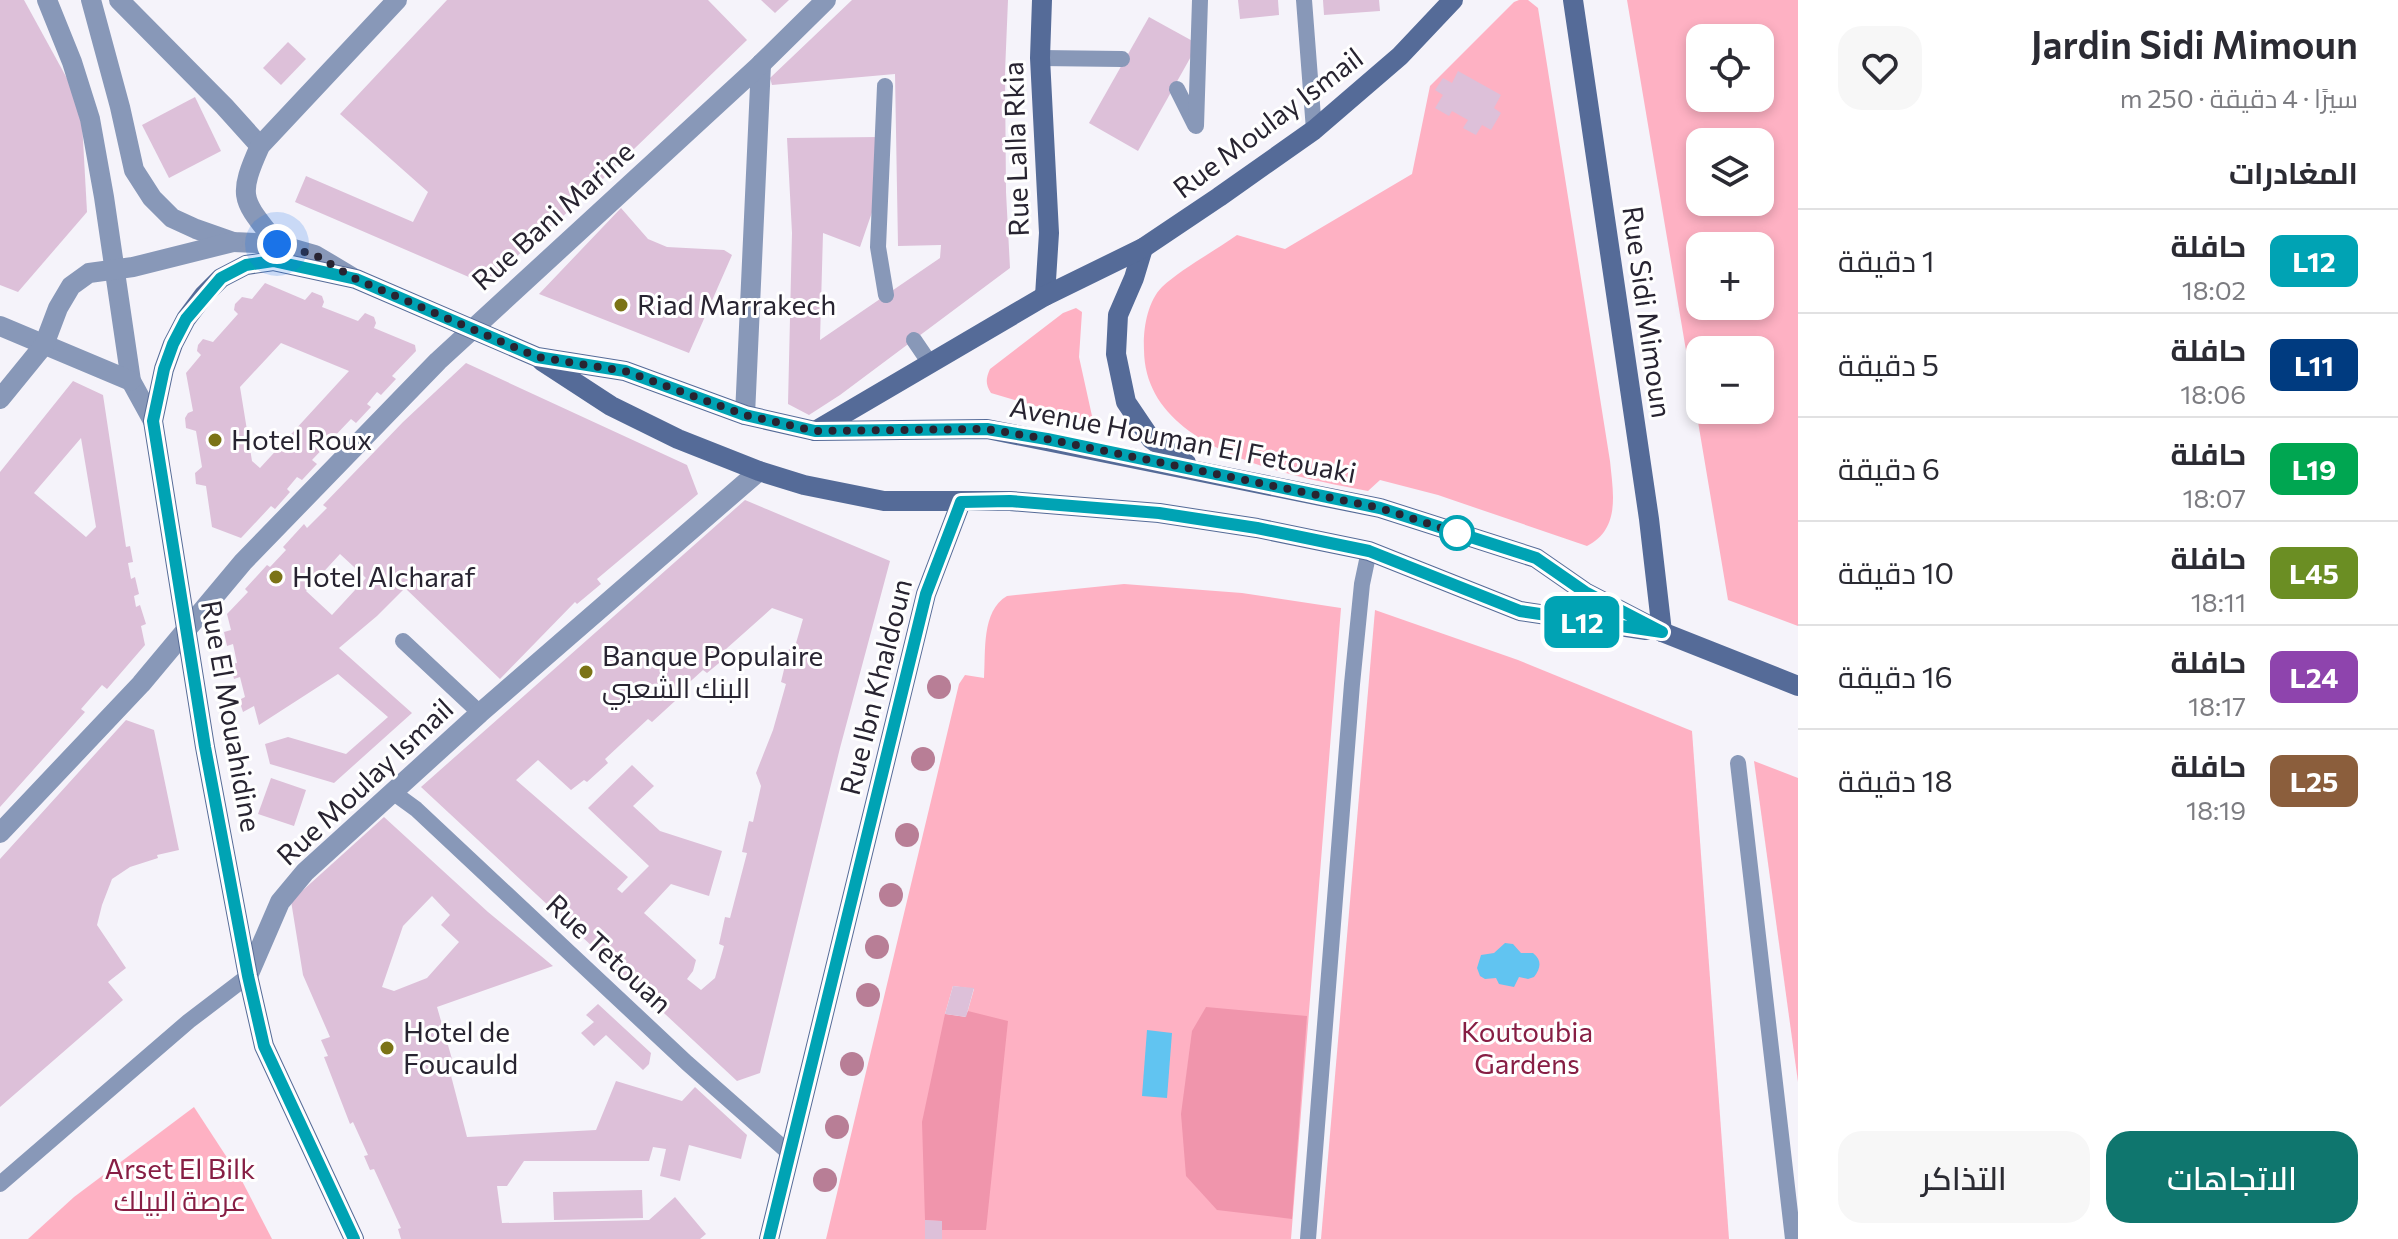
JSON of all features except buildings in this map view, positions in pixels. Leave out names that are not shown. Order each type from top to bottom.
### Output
[{"type":"main road","name":"Rue Lalla Rkia","points":[[1042,0],[1040,58],[1049,233],[1045,296]]},
{"type":"main road","name":"Rue Moulay Ismail","points":[[815,431],[1045,296],[1143,248],[1314,130],[1400,56],[1453,0]]},
{"type":"main road","name":"Rue Sidi Mimoun","points":[[1573,0],[1649,519],[1662,632]]},
{"type":"main road","points":[[1143,248],[1118,315],[1116,354],[1126,402],[1151,439],[1196,469]]},
{"type":"main road","name":"Avenue Houman El Fetouaki","points":[[153,421],[173,344],[186,319],[221,278],[246,265],[273,261],[356,279],[537,357],[625,371],[745,415],[815,431],[987,429],[1380,508],[1536,558],[1585,592],[1662,632],[1798,686]]},
{"type":"main road","points":[[537,357],[611,406],[678,439],[759,471],[853,497],[908,502],[961,502]]},
{"type":"main road","name":"Rue El Mouahidine","points":[[153,421],[205,747],[264,1046],[354,1239]]},
{"type":"main road","name":"Avenue Houman El Fetouaki","points":[[961,502],[1010,501],[1159,513],[1257,528],[1369,551],[1520,611],[1662,632]]},
{"type":"main road","name":"Rue Ibn Khaldoun","points":[[769,1239],[926,594],[961,502]]},
{"type":"street","points":[[47,0],[72,62],[90,119],[131,381],[153,421]]},
{"type":"street","name":"Avenue Houman El Fetouaki","points":[[91,0],[117,92],[134,170],[152,198],[172,218],[233,242],[277,244],[315,255],[356,279]]},
{"type":"street","points":[[119,0],[260,146]]},
{"type":"street","points":[[277,244],[246,203],[247,175],[260,146],[397,0]]},
{"type":"street","name":"Rue Bani Marine","points":[[0,833],[141,684],[243,562],[472,329],[761,64],[826,0]]},
{"type":"street","points":[[745,415],[761,64]]},
{"type":"street","points":[[0,399],[44,345],[58,308],[71,286],[89,273],[115,270],[233,242]]},
{"type":"street","points":[[0,326],[131,381]]},
{"type":"street","name":"Rue Moulay Ismail","points":[[248,976],[280,902],[305,872],[480,713],[759,471]]},
{"type":"lane","points":[[1177,89],[1196,126],[1200,0]]},
{"type":"lane","points":[[1304,0],[1314,130]]},
{"type":"lane","points":[[1040,58],[1122,59]]},
{"type":"lane","points":[[885,86],[878,247],[886,295]]},
{"type":"lane","points":[[914,340],[929,362]]},
{"type":"lane","points":[[1308,1239],[1352,684],[1362,584],[1369,551]]},
{"type":"lane","points":[[403,641],[480,713]]},
{"type":"lane","points":[[1738,763],[1793,1239]]},
{"type":"lane","name":"Rue Tetouan","points":[[394,793],[416,809],[687,1063],[788,1152]]},
{"type":"lane","name":"Rue Moulay Ismail","points":[[0,1184],[189,1021],[248,976]]},
{"type":"green space","points":[[1519,0],[1528,0],[1538,8],[1610,461],[1613,497],[1610,520],[1598,539],[1587,546],[1438,495],[1380,480],[1368,491],[1336,485],[1228,453],[1195,435],[1169,413],[1151,384],[1144,350],[1145,325],[1153,300],[1162,287],[1188,267],[1237,235],[1285,249],[1412,174],[1430,86]]},
{"type":"green space","points":[[1627,0],[1798,0],[1798,626],[1728,600],[1698,424],[1774,424],[1774,336],[1686,336],[1686,350]]},
{"type":"green space","points":[[1076,308],[1082,312],[1079,357],[1092,416],[1087,421],[991,393],[987,381],[990,369],[1063,313]]},
{"type":"green space","points":[[1124,584],[1242,593],[1341,608],[1291,1239],[942,1239],[925,1220],[925,1239],[826,1239],[959,684],[965,675],[984,678],[989,622],[993,611],[1007,596]],"holes":[[[953,986],[974,989],[966,1017],[945,1014]]]},
{"type":"green space","name":"Koutoubia Gardens","points":[[1375,610],[1518,660],[1692,731],[1729,1239],[1321,1239]]},
{"type":"green space","points":[[1754,761],[1798,778],[1798,1082]]},
{"type":"green space","name":"Arset El Bilk عرصة البيلك","points":[[194,1107],[241,1179],[272,1239],[28,1239],[74,1197]]},
{"type":"shaded area","points":[[1206,1007],[1307,1016],[1292,1219],[1217,1210],[1186,1176],[1181,1114],[1192,1031]]},
{"type":"shaded area","points":[[968,1011],[1008,1021],[986,1230],[941,1230],[941,1221],[925,1220],[922,1122],[945,1014],[965,1017]]},
{"type":"water","points":[[1505,943],[1513,944],[1521,953],[1533,953],[1539,961],[1534,977],[1519,977],[1514,987],[1499,984],[1496,978],[1485,979],[1477,968],[1481,955],[1494,953]]},
{"type":"water","points":[[1147,1030],[1172,1033],[1167,1098],[1142,1096]]},
{"type":"bus line","name":"L12","points":[[354,1239],[264,1046],[205,747],[153,421],[164,369],[186,319],[221,278],[246,265],[273,261],[356,279],[537,357],[625,371],[745,415],[815,431],[987,429],[1380,508],[1536,558],[1585,592],[1662,632],[1520,611],[1369,551],[1257,528],[1159,513],[1010,501],[961,502],[926,594],[769,1239]]},
{"type":"place","name":"Riad Marrakech","points":[[621,305]]},
{"type":"place","name":"Hotel Roux","points":[[215,440]]},
{"type":"place","name":"Hotel Alcharaf","points":[[276,577]]},
{"type":"place","name":"Banque Populaire البنك الشعبي","points":[[586,672]]},
{"type":"place","name":"Hotel de Foucauld","points":[[387,1048]]},
{"type":"route","points":[[277,244],[315,255],[356,279],[537,357],[625,371],[745,415],[815,431],[987,429],[1380,508],[1457,533]]}]
